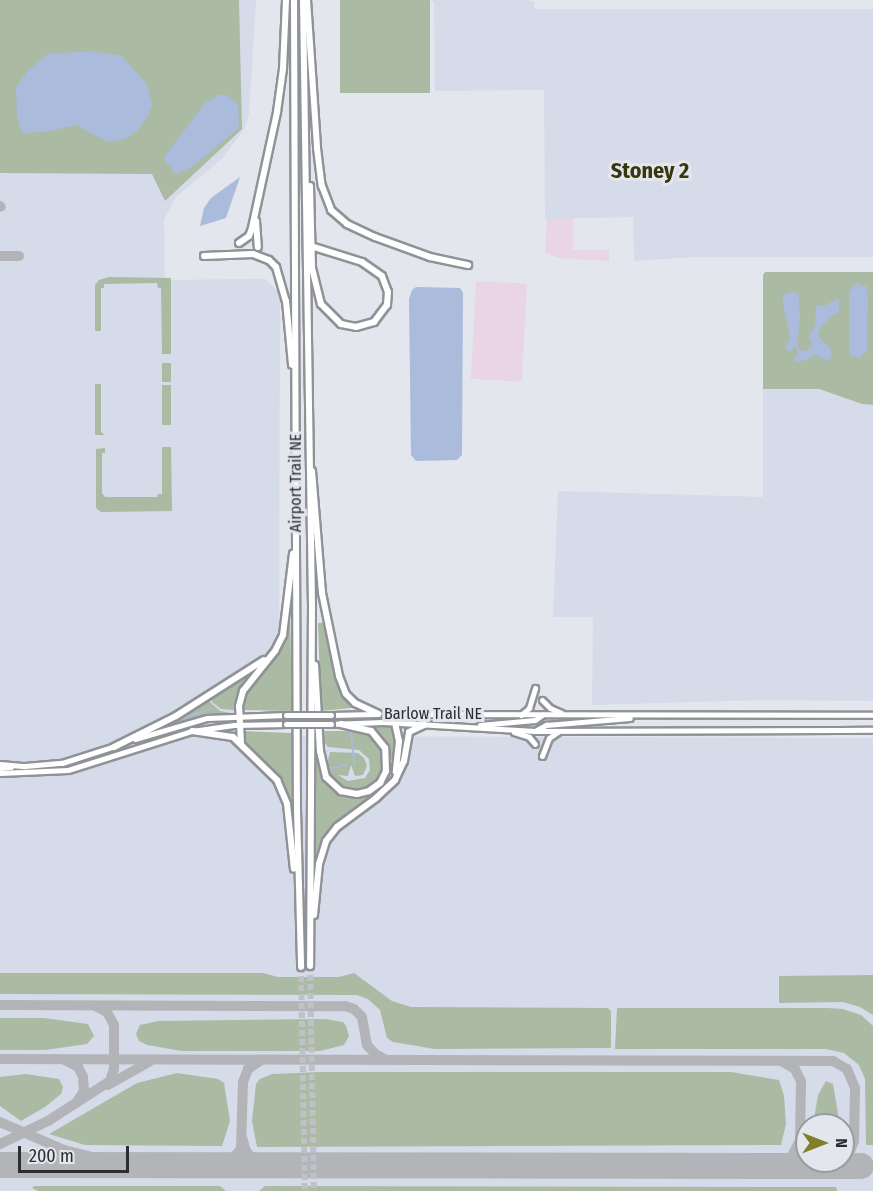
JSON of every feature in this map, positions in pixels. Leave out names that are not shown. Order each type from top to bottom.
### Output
[{"type":"highway","points":[[239,243],[251,232],[281,89],[286,0]]},
{"type":"highway","name":"Airport Trail NE","points":[[294,0],[298,884],[301,967]]},
{"type":"highway","points":[[305,0],[317,148],[322,186],[331,210],[347,224],[375,237],[430,257],[468,265]]},
{"type":"highway","name":"Airport Trail NE","points":[[305,0],[308,438],[312,604],[310,966]]},
{"type":"highway","points":[[305,141],[309,179],[312,268],[318,295],[332,317],[341,324],[356,327],[374,322],[385,310],[388,299],[382,276],[362,262],[314,247]]},
{"type":"highway","points":[[256,208],[258,247]]},
{"type":"highway","points":[[204,256],[253,254],[268,260],[276,267],[286,301],[296,401]]},
{"type":"highway","points":[[308,438],[322,593],[339,675],[346,694],[355,703],[379,714]]},
{"type":"highway","points":[[241,743],[239,716],[243,691],[281,641],[287,619],[297,499]]},
{"type":"highway","points":[[312,604],[324,770],[330,783],[341,791],[357,794],[369,791],[380,783],[386,771],[385,748],[371,731],[341,724]]},
{"type":"highway","points":[[114,747],[176,716],[270,657]]},
{"type":"highway","points":[[387,714],[394,718],[399,755],[389,786]]},
{"type":"highway","points":[[310,951],[317,871],[326,842],[337,827],[376,799],[389,786],[402,767],[409,732],[424,725]]},
{"type":"highway","points":[[192,730],[228,736],[241,743],[272,774],[283,789],[298,884]]},
{"type":"main road","points":[[520,715],[528,708],[535,688]]},
{"type":"main road","points":[[542,700],[550,708],[568,715]]},
{"type":"main road","points":[[472,726],[534,720],[542,715]]},
{"type":"main road","points":[[535,731],[546,725],[659,715]]},
{"type":"main road","name":"Barlow Trail NE","points":[[0,764],[25,766],[62,763],[184,723],[239,716],[873,715]]},
{"type":"main road","name":"Barlow Trail NE","points":[[0,774],[68,770],[192,730],[239,725],[395,723],[535,731],[873,730]]},
{"type":"main road","points":[[507,729],[530,737],[535,744]]},
{"type":"main road","points":[[542,756],[549,738],[559,731]]},
{"type":"main road","points":[[0,768],[25,766]]},
{"type":"shaded area","points":[[0,0],[256,0],[249,114],[245,128],[223,158],[176,197],[164,220],[165,280],[265,279],[280,293],[279,652],[263,684],[241,700],[241,736],[873,738],[873,1191],[0,1191]]},
{"type":"shaded area","points":[[430,0],[527,0],[534,2],[534,9],[873,9],[873,257],[695,257],[634,261],[633,217],[545,219],[544,90],[435,91],[434,2]]},
{"type":"shaded area","points":[[547,217],[573,218],[573,250],[609,250],[609,261],[559,258],[545,253]]},
{"type":"shaded area","points":[[476,281],[527,284],[522,382],[471,379]]},
{"type":"shaded area","points":[[763,389],[819,389],[862,404],[873,405],[873,701],[763,700],[592,705],[593,617],[553,617],[558,491],[763,497]]},
{"type":"green space","points":[[0,0],[239,0],[242,129],[165,201],[152,174],[0,173]]},
{"type":"green space","points":[[340,0],[430,0],[430,93],[340,93]]},
{"type":"green space","points":[[765,272],[873,272],[873,405],[862,404],[819,389],[763,389],[763,275]]},
{"type":"green space","points":[[109,277],[171,278],[171,354],[162,354],[161,288],[158,288],[157,283],[104,284],[104,288],[101,288],[101,331],[95,331],[95,285],[99,280]]},
{"type":"green space","points":[[162,363],[171,363],[171,382],[162,382]]},
{"type":"green space","points":[[95,384],[101,384],[101,432],[105,435],[95,435]]},
{"type":"green space","points":[[162,385],[171,385],[171,425],[162,425]]},
{"type":"green space","points":[[162,447],[171,447],[172,511],[101,512],[96,508],[96,449],[105,448],[105,453],[102,453],[102,493],[105,497],[157,497],[158,494],[162,494]]},
{"type":"green space","points":[[290,610],[292,711],[243,710],[248,689],[272,662],[284,643]]},
{"type":"green space","points":[[326,622],[338,684],[351,708],[321,711],[318,623]]},
{"type":"green space","points":[[251,674],[238,693],[235,710],[221,709],[212,702],[211,698]]},
{"type":"green space","points":[[208,700],[220,711],[235,714],[186,720],[153,730]]},
{"type":"green space","points":[[367,726],[393,726],[397,760],[391,760],[383,736]]},
{"type":"green space","points":[[242,731],[292,733],[292,813],[283,786],[244,746]]},
{"type":"green space","points":[[322,731],[358,731],[376,740],[383,751],[384,769],[377,782],[359,791],[345,789],[336,784],[326,768],[330,752],[358,753],[364,758],[367,766],[363,775],[355,776],[351,765],[348,776],[338,775],[348,781],[365,778],[370,770],[369,759],[359,750],[328,747],[322,739]]},
{"type":"green space","points":[[316,739],[321,773],[330,787],[347,797],[370,794],[373,797],[334,826],[316,860]]},
{"type":"green space","points":[[0,973],[263,973],[278,977],[339,977],[354,973],[392,1001],[411,1007],[608,1008],[611,1011],[611,1048],[435,1049],[393,1042],[387,1038],[380,1010],[368,999],[357,995],[0,994]]},
{"type":"green space","points":[[873,975],[873,1015],[860,1007],[843,1002],[779,1003],[779,976]]},
{"type":"green space","points":[[617,1008],[827,1008],[843,1009],[861,1015],[873,1026],[873,1145],[866,1145],[865,1079],[859,1065],[844,1053],[826,1049],[615,1049]]},
{"type":"green space","points":[[0,1018],[44,1018],[88,1024],[94,1036],[87,1044],[45,1050],[0,1050]]},
{"type":"green space","points":[[325,1019],[343,1022],[346,1026],[349,1036],[344,1045],[320,1051],[182,1051],[147,1045],[139,1041],[136,1034],[140,1025],[158,1021]]},
{"type":"green space","points":[[731,1072],[779,1080],[784,1096],[786,1124],[781,1145],[257,1147],[252,1121],[256,1084],[260,1079],[272,1074]]},
{"type":"green space","points":[[177,1073],[218,1079],[224,1083],[230,1121],[222,1146],[85,1145],[49,1134],[137,1083]]},
{"type":"green space","points":[[26,1074],[59,1079],[63,1087],[61,1094],[45,1107],[21,1121],[0,1106],[0,1077]]},
{"type":"green space","points":[[826,1081],[833,1084],[838,1113],[815,1113],[818,1095]]},
{"type":"green space","points":[[34,1186],[220,1186],[226,1191],[38,1191],[32,1188]]},
{"type":"green space","points":[[265,1186],[836,1187],[837,1191],[259,1191]]},
{"type":"water","points":[[90,51],[122,56],[147,84],[152,104],[148,116],[138,130],[125,139],[108,142],[76,125],[45,132],[22,133],[17,117],[16,88],[27,71],[48,54]]},
{"type":"water","points":[[219,95],[227,95],[238,104],[239,128],[193,166],[178,174],[172,172],[172,166],[165,164],[165,156],[206,102]]},
{"type":"water","points":[[240,177],[226,218],[200,226],[204,208],[211,198]]},
{"type":"water","points":[[857,283],[866,286],[868,299],[867,351],[860,358],[851,356],[849,348],[849,291]]},
{"type":"water","points":[[416,287],[460,288],[463,293],[462,455],[457,460],[416,461],[411,455],[409,299],[412,290]]},
{"type":"water","points":[[793,291],[799,296],[800,321],[797,343],[799,350],[805,351],[813,346],[809,337],[815,324],[816,306],[824,306],[839,298],[839,313],[835,313],[821,327],[818,336],[831,349],[831,357],[827,361],[814,354],[809,359],[796,362],[794,358],[798,355],[797,349],[794,347],[790,352],[786,349],[790,337],[782,299],[784,295]]},
{"type":"waterway","points":[[185,717],[212,709]]},
{"type":"waterway","points":[[351,731],[355,764]]},
{"type":"waterway","points":[[327,769],[347,765]]},
{"type":"taxiway","points":[[0,256],[19,256]]},
{"type":"taxiway","points":[[0,1005],[345,1006],[354,1009],[362,1017],[367,1045],[375,1054],[383,1058]]},
{"type":"taxiway","points":[[0,1144],[48,1121],[110,1081],[114,1069],[114,1025],[107,1012],[95,1006]]},
{"type":"taxiway","points":[[0,1059],[833,1061],[847,1069],[855,1088],[855,1113]]},
{"type":"taxiway","points":[[65,1060],[78,1067],[83,1077],[84,1091],[77,1102]]},
{"type":"taxiway","points":[[215,1165],[230,1161],[241,1149],[243,1082],[248,1069],[260,1061]]},
{"type":"taxiway","points":[[771,1166],[791,1158],[800,1140],[801,1081],[795,1069],[781,1061]]},
{"type":"taxiway","points":[[108,1085],[149,1062]]},
{"type":"taxiway","points":[[0,1122],[64,1150],[100,1159],[151,1165]]},
{"type":"taxiway","points":[[243,1140],[245,1149],[252,1159],[270,1165]]},
{"type":"runway","points":[[0,1165],[861,1166]]},
{"type":"tunnel","points":[[310,966],[314,1191]]},
{"type":"tunnel","points":[[301,967],[305,1191]]},
{"type":"district","name":"Stoney 2","points":[[650,171]]}]
